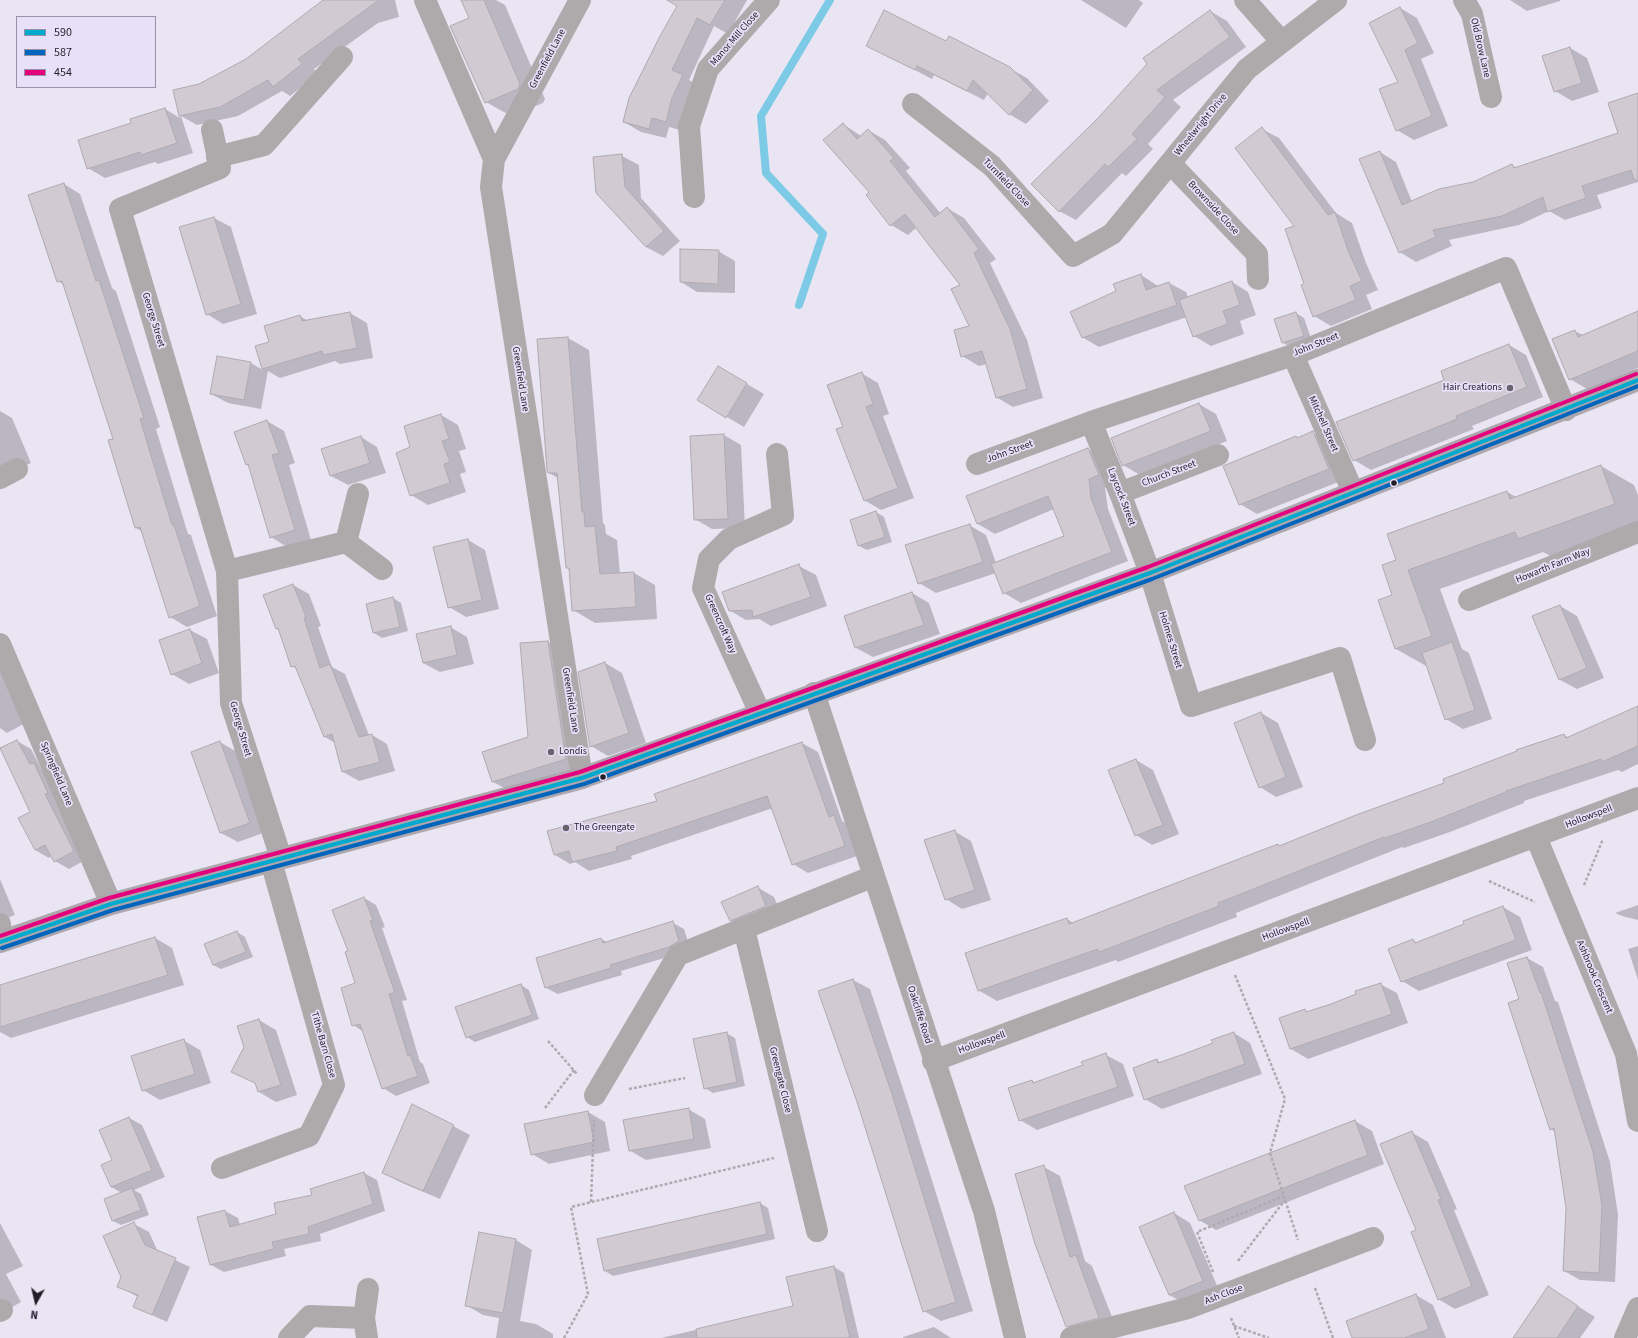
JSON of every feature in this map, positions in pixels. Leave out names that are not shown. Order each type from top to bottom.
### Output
[{"type":"highway","points":[[1,936],[111,904],[582,778],[1150,573],[1353,492],[1566,410],[1638,380]]},
{"type":"street","points":[[425,0],[494,159]]},
{"type":"street","name":"Greenfield Lane","points":[[580,0],[494,159],[490,187],[582,778]]},
{"type":"street","name":"Manor Mill Close","points":[[694,197],[689,126],[708,69],[769,0]]},
{"type":"street","points":[[1245,0],[1282,42]]},
{"type":"street","name":"Wheelwright Drive","points":[[1073,256],[1112,234],[1247,69],[1336,0]]},
{"type":"street","name":"Old Brow Lane","points":[[1464,0],[1472,14],[1491,97]]},
{"type":"street","points":[[217,157],[264,145],[342,57]]},
{"type":"street","name":"Turnfield Close","points":[[913,104],[992,166],[1073,256]]},
{"type":"street","name":"George Street","points":[[212,130],[220,168],[120,209],[227,571],[231,703],[276,860]]},
{"type":"street","name":"Brownside Close","points":[[1170,163],[1257,254],[1258,279]]},
{"type":"street","name":"John Street","points":[[977,464],[1091,422],[1293,355],[1506,268],[1566,410]]},
{"type":"street","name":"Mitchell Street","points":[[1293,355],[1353,492]]},
{"type":"street","name":"Laycock Street","points":[[1091,422],[1150,573]]},
{"type":"street","name":"Greencroft Way","points":[[760,713],[703,588],[709,559],[729,539],[783,515],[777,454]]},
{"type":"street","name":"Church Street","points":[[1120,493],[1218,455]]},
{"type":"street","points":[[346,542],[358,494]]},
{"type":"street","name":"Howarth Farm Way","points":[[1469,600],[1638,532]]},
{"type":"street","points":[[227,571],[346,542]]},
{"type":"street","points":[[346,542],[382,569]]},
{"type":"street","name":"Holmes Street","points":[[1150,573],[1191,706],[1340,658],[1365,740]]},
{"type":"street","name":"Springfield Lane","points":[[0,644],[111,904]]},
{"type":"street","name":"Oakcliffe Road","points":[[814,694],[933,1061],[984,1211],[1015,1338]]},
{"type":"street","name":"Hollowspell","points":[[933,1061],[1638,798]]},
{"type":"street","name":"Ashbrook Crescent","points":[[1536,837],[1626,1054],[1638,1121]]},
{"type":"street","name":"Tithe Barn Close","points":[[222,1168],[308,1136],[334,1085],[276,860]]},
{"type":"street","points":[[596,1095],[678,955],[874,876]]},
{"type":"street","name":"Greengate Close","points":[[744,929],[818,1231]]},
{"type":"street","name":"Ash Close","points":[[1071,1338],[1188,1308],[1373,1238]]},
{"type":"street","points":[[289,1338],[310,1316],[366,1328],[368,1289]]},
{"type":"street","points":[[1625,1338],[1638,1308]]},
{"type":"path","points":[[1458,866],[1570,919],[1616,806]]},
{"type":"path","points":[[1225,952],[1285,1099],[1270,1153],[1306,1264],[1334,1338]]},
{"type":"path","points":[[545,1108],[574,1070]]},
{"type":"path","points":[[596,1095],[685,1078]]},
{"type":"path","points":[[564,1338],[588,1294],[571,1207],[798,1152]]},
{"type":"path","points":[[1222,1296],[1197,1232],[1284,1196]]},
{"type":"path","points":[[1237,1262],[1285,1200]]},
{"type":"path","points":[[1234,1326],[1269,1338]]},
{"type":"building","points":[[323,0],[379,0],[298,59],[302,64],[273,87],[268,80],[220,107],[179,116],[173,90],[199,84],[246,59]]},
{"type":"building","points":[[461,0],[484,0],[520,84],[518,89],[485,103],[450,26],[469,18]]},
{"type":"building","points":[[667,0],[725,0],[710,25],[697,18],[672,70],[683,75],[672,98],[666,122],[652,118],[649,129],[623,122],[629,98],[677,6]]},
{"type":"building","points":[[1400,7],[1418,43],[1405,50],[1432,116],[1396,131],[1379,89],[1398,82],[1369,23]]},
{"type":"building","points":[[884,10],[946,41],[949,36],[1010,67],[1033,90],[1009,115],[973,80],[967,91],[917,66],[915,70],[866,46]]},
{"type":"building","points":[[1210,10],[1230,37],[1157,90],[1165,97],[1132,134],[1137,139],[1108,167],[1105,164],[1059,212],[1031,184],[1099,117],[1147,64],[1143,58]]},
{"type":"building","points":[[1570,47],[1582,83],[1554,92],[1542,56]]},
{"type":"building","points":[[1638,93],[1638,180],[1634,180],[1631,170],[1582,186],[1586,198],[1547,212],[1543,197],[1502,216],[1433,230],[1436,237],[1399,253],[1359,159],[1380,151],[1402,205],[1439,189],[1473,182],[1512,164],[1514,168],[1618,133],[1608,103]]},
{"type":"building","points":[[165,108],[177,143],[141,155],[140,152],[87,169],[78,140],[131,123],[130,119]]},
{"type":"building","points":[[843,123],[857,139],[868,129],[894,158],[890,161],[935,217],[947,207],[979,249],[974,253],[1010,329],[1027,389],[996,398],[982,351],[961,357],[954,330],[969,326],[951,289],[960,285],[905,214],[890,226],[866,195],[869,192],[823,140]]},
{"type":"building","points":[[1262,127],[1328,215],[1335,212],[1349,253],[1362,281],[1350,286],[1356,300],[1313,317],[1301,285],[1304,284],[1285,229],[1294,226],[1235,148]]},
{"type":"building","points":[[622,154],[625,187],[664,231],[646,247],[596,193],[593,157]]},
{"type":"building","points":[[64,183],[96,281],[99,280],[144,418],[140,419],[172,525],[174,525],[200,606],[169,618],[140,527],[135,528],[108,440],[113,439],[62,281],[57,282],[28,195]]},
{"type":"building","points":[[214,217],[241,304],[206,315],[179,227]]},
{"type":"building","points":[[680,249],[719,250],[718,284],[680,282]]},
{"type":"building","points":[[1141,274],[1146,290],[1169,282],[1177,305],[1082,338],[1070,312],[1116,291],[1113,284]]},
{"type":"building","points":[[1232,281],[1240,305],[1223,311],[1228,324],[1193,337],[1179,300]]},
{"type":"building","points":[[1638,311],[1638,351],[1569,380],[1552,339],[1575,330],[1578,337]]},
{"type":"building","points":[[350,312],[357,348],[323,355],[322,351],[262,369],[255,346],[269,342],[264,326],[300,315],[302,321]]},
{"type":"building","points":[[1296,312],[1304,336],[1282,343],[1274,319]]},
{"type":"building","points":[[568,337],[582,512],[584,512],[585,527],[595,526],[600,574],[634,572],[636,607],[572,611],[569,568],[566,568],[557,473],[548,473],[547,470],[537,339]]},
{"type":"building","points":[[1509,344],[1527,387],[1456,416],[1457,419],[1353,461],[1336,422],[1444,380],[1441,371]]},
{"type":"building","points":[[217,356],[251,362],[244,400],[210,394]]},
{"type":"building","points":[[718,366],[747,383],[726,418],[697,400]]},
{"type":"building","points":[[862,372],[873,404],[866,407],[898,488],[864,501],[836,429],[843,427],[827,385]]},
{"type":"building","points":[[1199,403],[1211,431],[1122,466],[1111,438]]},
{"type":"building","points":[[441,414],[449,439],[442,441],[450,462],[444,464],[450,483],[410,496],[396,453],[410,447],[404,426]]},
{"type":"building","points":[[267,420],[279,453],[272,455],[295,530],[270,538],[248,464],[246,465],[234,432]]},
{"type":"building","points":[[1313,431],[1329,469],[1239,505],[1223,466],[1296,436],[1297,438]]},
{"type":"building","points":[[724,434],[728,519],[694,520],[690,436]]},
{"type":"building","points":[[361,436],[370,463],[330,476],[321,449]]},
{"type":"building","points":[[1088,448],[1099,475],[1089,479],[1091,498],[1112,552],[1003,594],[991,564],[1064,536],[1048,496],[977,524],[966,496]]},
{"type":"building","points":[[1601,465],[1615,504],[1518,539],[1515,532],[1408,570],[1432,636],[1395,649],[1378,600],[1392,595],[1382,565],[1396,560],[1387,534],[1507,491],[1510,499]]},
{"type":"building","points":[[876,511],[885,537],[858,546],[850,520]]},
{"type":"building","points":[[970,524],[983,562],[918,584],[905,545]]},
{"type":"building","points":[[468,539],[482,600],[448,608],[433,547]]},
{"type":"building","points":[[799,564],[811,597],[753,617],[752,610],[729,611],[722,592]]},
{"type":"building","points":[[293,584],[306,617],[304,618],[320,668],[330,664],[359,737],[372,734],[380,762],[342,772],[332,734],[324,737],[295,666],[291,667],[278,628],[276,629],[263,595]]},
{"type":"building","points":[[912,592],[924,625],[855,648],[844,616]]},
{"type":"building","points":[[393,597],[400,627],[373,633],[366,604]]},
{"type":"building","points":[[1560,605],[1587,668],[1559,680],[1532,616]]},
{"type":"building","points":[[451,626],[457,655],[423,663],[416,634]]},
{"type":"building","points":[[190,629],[202,663],[171,675],[159,640]]},
{"type":"building","points":[[548,641],[566,759],[492,782],[482,752],[528,737],[520,643]]},
{"type":"building","points":[[1452,642],[1475,710],[1445,720],[1422,653]]},
{"type":"building","points":[[605,662],[629,733],[590,747],[578,672]]},
{"type":"building","points":[[1638,706],[1638,746],[1602,762],[1601,759],[1506,791],[1431,822],[1385,838],[1384,837],[1218,903],[1219,906],[1099,952],[1098,949],[978,991],[965,953],[1067,918],[1069,924],[1278,844],[1279,846],[1356,815],[1444,783],[1443,779],[1517,751],[1516,750],[1564,734],[1566,738]]},
{"type":"building","points":[[1261,712],[1286,777],[1259,788],[1234,723]]},
{"type":"building","points":[[17,740],[30,764],[34,763],[48,793],[45,794],[74,851],[54,862],[45,845],[35,850],[18,818],[30,812],[0,748]]},
{"type":"building","points":[[220,741],[250,823],[220,833],[191,752]]},
{"type":"building","points":[[802,742],[829,817],[834,815],[845,846],[792,865],[767,796],[616,847],[617,851],[572,862],[569,851],[554,855],[547,831],[657,801],[654,794]]},
{"type":"building","points":[[1136,759],[1163,825],[1135,836],[1108,770]]},
{"type":"building","points":[[955,830],[975,890],[945,900],[924,840]]},
{"type":"building","points":[[758,886],[766,906],[730,921],[721,902]]},
{"type":"building","points":[[364,897],[373,920],[370,921],[395,993],[389,994],[408,1056],[410,1055],[418,1076],[382,1089],[360,1024],[352,1026],[341,988],[355,983],[345,952],[348,951],[332,910]]},
{"type":"building","points":[[1503,906],[1516,940],[1401,982],[1388,949],[1413,939],[1415,943],[1464,924],[1463,921]]},
{"type":"building","points":[[673,921],[679,941],[669,947],[610,965],[611,968],[545,988],[536,958],[601,938],[603,943]]},
{"type":"building","points":[[237,931],[246,952],[213,965],[204,944]]},
{"type":"building","points":[[155,937],[168,975],[0,1027],[0,985]]},
{"type":"building","points":[[1527,957],[1540,993],[1541,992],[1593,1152],[1602,1205],[1599,1273],[1563,1271],[1566,1208],[1554,1128],[1550,1130],[1508,1003],[1519,999],[1507,963]]},
{"type":"building","points":[[853,979],[892,1094],[956,1302],[923,1312],[858,1105],[818,991]]},
{"type":"building","points":[[1381,983],[1392,1014],[1290,1049],[1279,1018],[1305,1009],[1306,1012],[1331,1004],[1356,994],[1355,991]]},
{"type":"building","points":[[521,984],[532,1015],[466,1038],[455,1007]]},
{"type":"building","points":[[259,1019],[281,1085],[258,1092],[255,1083],[231,1072],[244,1047],[237,1026]]},
{"type":"building","points":[[727,1032],[737,1082],[704,1089],[693,1039]]},
{"type":"building","points":[[1234,1032],[1245,1064],[1144,1100],[1133,1068],[1157,1059],[1158,1063],[1184,1054],[1213,1043],[1211,1040]]},
{"type":"building","points":[[184,1039],[195,1074],[142,1091],[131,1056]]},
{"type":"building","points":[[1106,1053],[1118,1087],[1019,1121],[1008,1088],[1032,1080],[1033,1083],[1083,1065],[1081,1062]]},
{"type":"building","points":[[412,1104],[454,1125],[423,1191],[382,1173]]},
{"type":"building","points":[[689,1108],[694,1139],[629,1151],[623,1120]]},
{"type":"building","points":[[588,1111],[594,1142],[531,1155],[524,1124]]},
{"type":"building","points":[[129,1117],[152,1170],[111,1187],[101,1165],[112,1160],[99,1130]]},
{"type":"building","points":[[1355,1120],[1368,1155],[1199,1221],[1184,1186]]},
{"type":"building","points":[[1412,1131],[1441,1199],[1438,1200],[1472,1286],[1438,1300],[1411,1232],[1416,1230],[1380,1144]]},
{"type":"building","points":[[1044,1165],[1070,1257],[1076,1255],[1099,1318],[1066,1327],[1035,1244],[1015,1174]]},
{"type":"building","points":[[364,1172],[373,1204],[308,1227],[309,1234],[272,1242],[274,1249],[210,1265],[197,1217],[225,1210],[230,1227],[276,1214],[274,1203],[312,1195],[310,1189]]},
{"type":"building","points":[[132,1188],[141,1210],[112,1221],[104,1199]]},
{"type":"building","points":[[760,1202],[767,1234],[604,1271],[597,1239]]},
{"type":"building","points":[[1174,1212],[1203,1281],[1169,1295],[1139,1227]]},
{"type":"building","points":[[134,1222],[145,1245],[176,1258],[152,1315],[133,1307],[138,1295],[117,1287],[121,1277],[103,1236]]},
{"type":"building","points":[[479,1232],[516,1239],[503,1313],[465,1306]]},
{"type":"building","points":[[834,1266],[850,1338],[697,1338],[696,1329],[793,1306],[786,1277]]},
{"type":"building","points":[[1548,1286],[1578,1306],[1557,1338],[1513,1338]]},
{"type":"building","points":[[1416,1294],[1429,1329],[1404,1338],[1352,1338],[1346,1321]]},
{"type":"waterway","points":[[799,305],[823,234],[766,173],[761,116],[830,0]]},
{"type":"transit line","name":"454","points":[[0,936],[109,898],[580,772],[1148,567],[1636,374]]},
{"type":"transit line","name":"590","points":[[0,942],[111,904],[582,778],[1150,573],[1638,380]]},
{"type":"transit line","name":"587","points":[[2,948],[113,910],[584,784],[1152,579],[1638,386]]},
{"type":"place","name":"Hair Creations","points":[[1510,388]]},
{"type":"place","name":"Londis","points":[[551,752]]},
{"type":"place","name":"The Greengate","points":[[566,828]]}]
